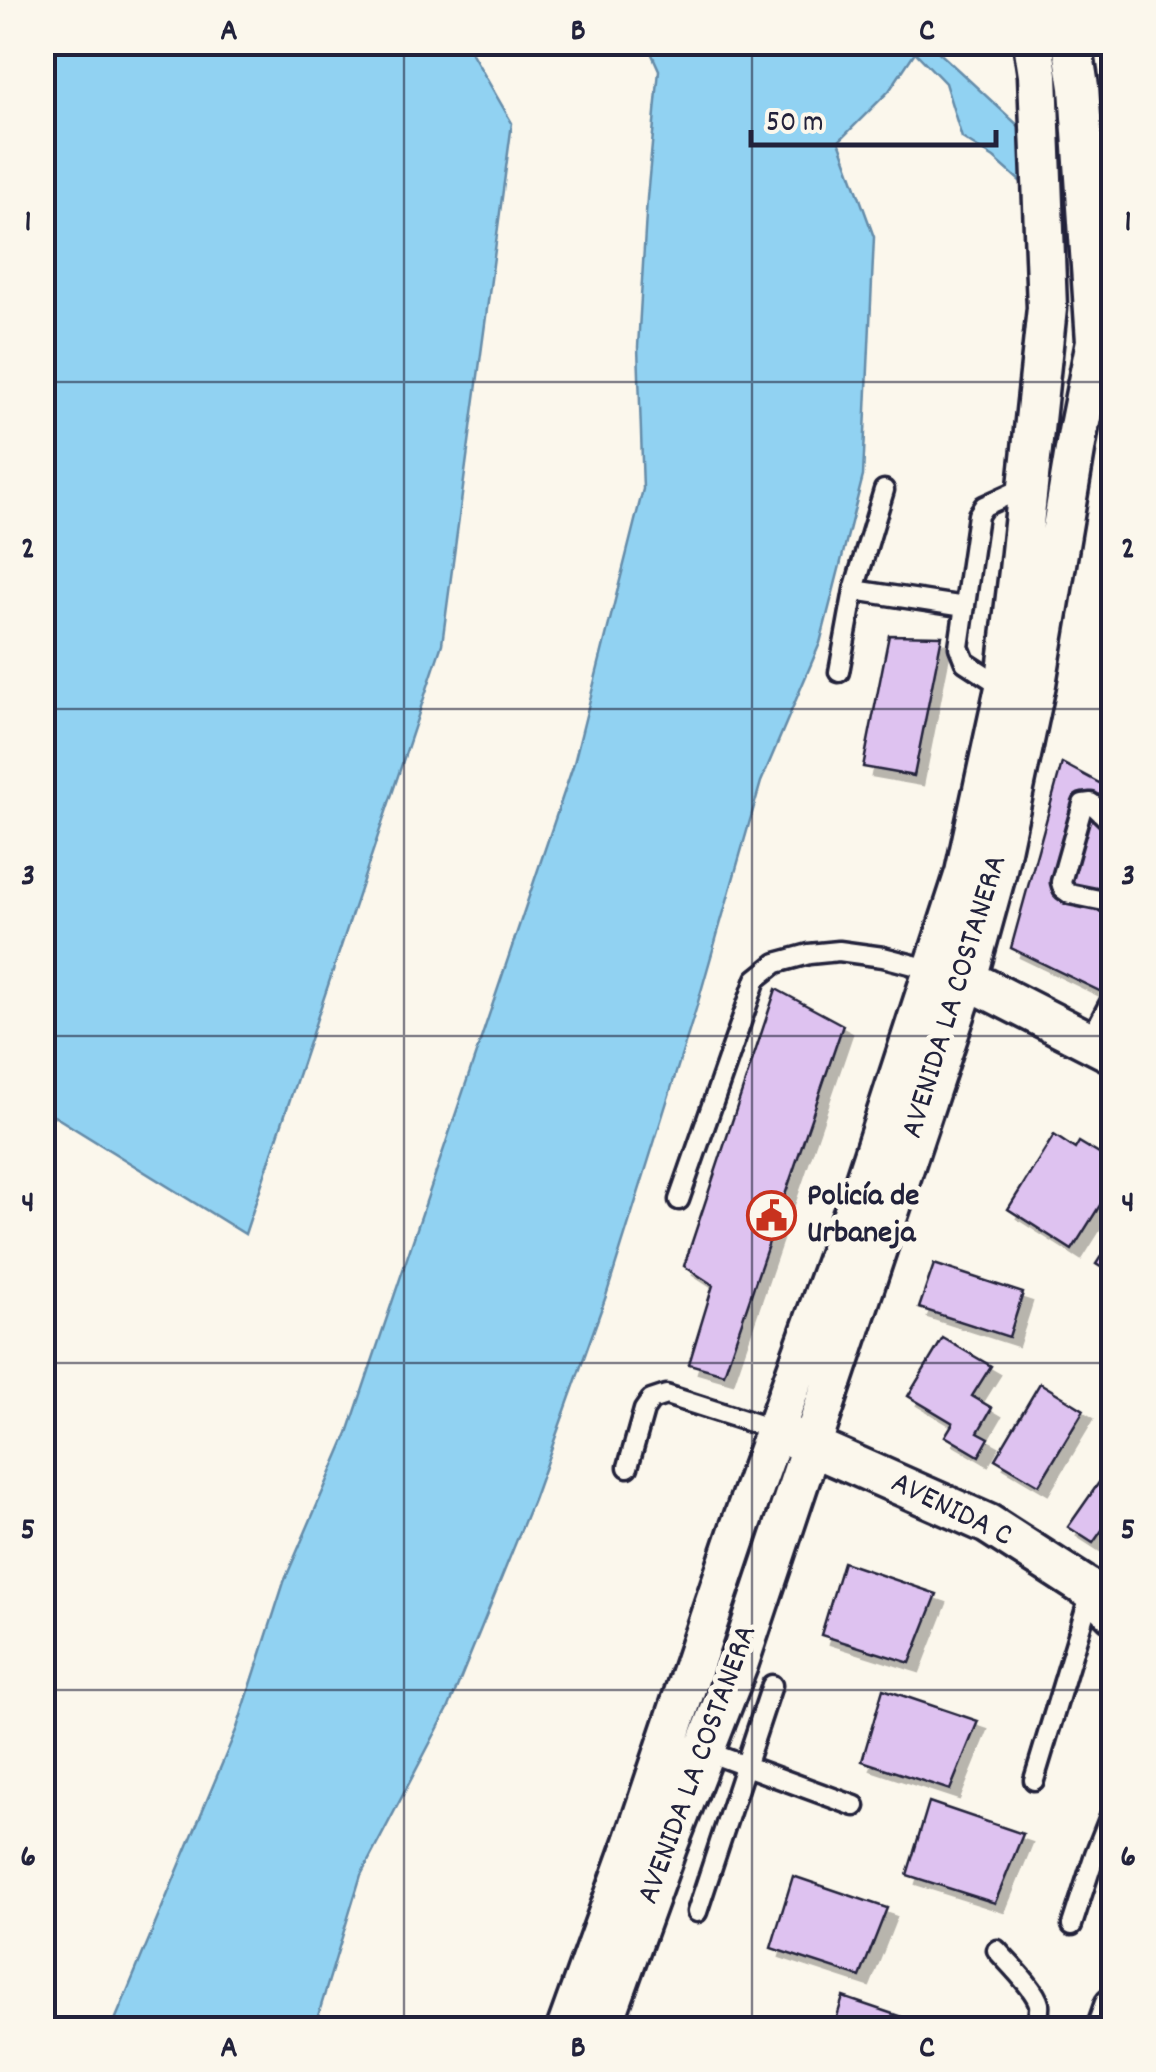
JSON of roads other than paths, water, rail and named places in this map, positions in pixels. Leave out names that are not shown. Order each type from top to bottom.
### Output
[{"type":"street","name":"AVENIDA LA COSTANERA","points":[[602,2030],[739,1662],[812,1445],[950,974],[965,874],[1004,688],[1047,308],[1038,76],[1033,42]]},
{"type":"street","name":"AVENIDA LA COSTANERA","points":[[566,2030],[865,1180],[996,874],[1036,684],[1096,341],[1080,87],[1072,42]]},
{"type":"street","points":[[950,974],[1101,1048]]},
{"type":"street","name":"AVENIDA C","points":[[776,1430],[988,1524],[1102,1602]]},
{"type":"street","points":[[1106,2030],[1114,2007]]},
{"type":"lane","points":[[1004,688],[965,662],[959,647],[980,510],[1026,487]]},
{"type":"lane","points":[[839,672],[854,590],[884,490]]},
{"type":"lane","points":[[854,590],[965,607]]},
{"type":"lane","points":[[1114,825],[1090,803],[1083,804],[1061,882],[1070,894],[1114,903]]},
{"type":"lane","points":[[679,1200],[756,979],[776,964],[809,954],[839,951],[883,957],[950,974]]},
{"type":"lane","points":[[1101,1048],[1114,995]]},
{"type":"lane","points":[[628,1467],[644,1410],[651,1400],[666,1395],[776,1430]]},
{"type":"lane","points":[[1034,1780],[1102,1602]]},
{"type":"lane","points":[[698,1912],[772,1685]]},
{"type":"lane","points":[[704,1751],[855,1806]]},
{"type":"lane","points":[[1072,1925],[1114,1806]]},
{"type":"lane","points":[[1095,1854],[1114,1861]]},
{"type":"lane","points":[[997,1950],[1033,1992],[1038,2004],[1034,2030]]},
{"type":"water","points":[[42,43],[466,43],[512,123],[442,644],[245,1234],[43,1109]]},
{"type":"water","points":[[647,43],[929,43],[1048,153],[1113,232],[1113,286],[1021,182],[994,158],[962,138],[945,83],[915,52],[889,91],[839,141],[874,237],[863,476],[820,643],[761,782],[696,1009],[606,1296],[533,1500],[449,1707],[361,1875],[314,2029],[111,2030],[237,1728],[284,1582],[348,1433],[574,763],[643,489],[638,347],[659,70]]},
{"type":"place","name":"Policía de Urbaneja","points":[[772,1216]]}]
